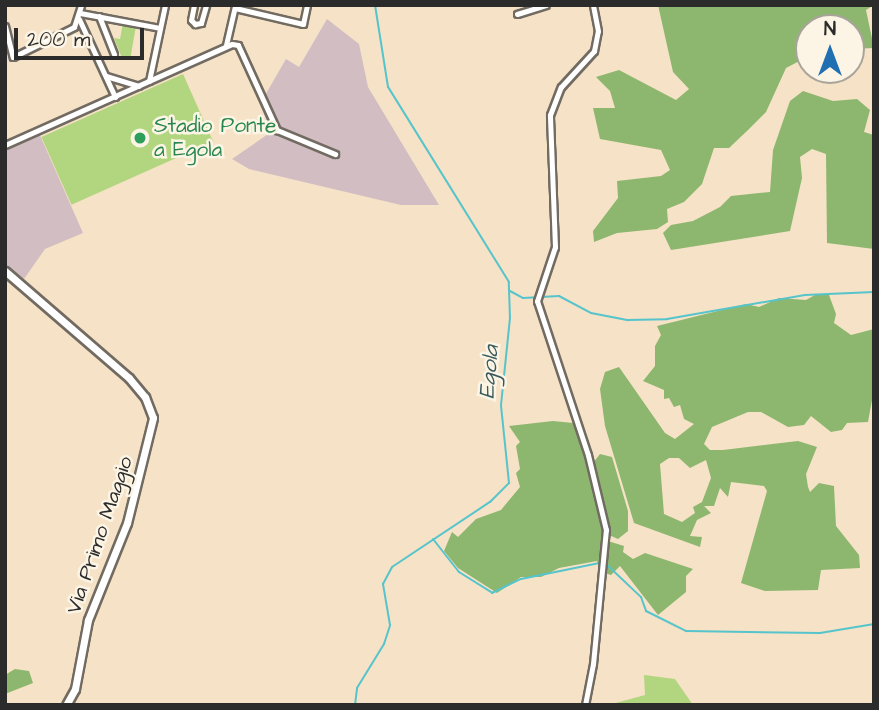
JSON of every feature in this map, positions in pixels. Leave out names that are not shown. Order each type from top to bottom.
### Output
[{"type":"street","points":[[5,26],[13,57],[74,27],[81,5]]},
{"type":"street","points":[[149,82],[165,5]]},
{"type":"street","points":[[194,5],[191,20],[195,24],[201,23],[206,5]]},
{"type":"street","points":[[226,45],[235,7],[303,24],[307,5]]},
{"type":"street","points":[[517,14],[546,5]]},
{"type":"street","points":[[585,705],[606,530],[599,496],[537,296],[555,247],[550,115],[561,87],[594,51],[598,31],[593,5]]},
{"type":"street","points":[[79,16],[99,16],[160,28]]},
{"type":"street","points":[[79,16],[115,97]]},
{"type":"street","points":[[99,16],[114,54]]},
{"type":"street","points":[[5,145],[226,45],[238,46],[277,130],[335,154]]},
{"type":"street","points":[[105,74],[113,81],[139,86]]},
{"type":"street","name":"Via Primo Maggio","points":[[5,271],[129,378],[145,397],[153,418],[128,520],[88,620],[75,689],[66,705]]},
{"type":"shaded area","points":[[327,19],[359,44],[368,87],[439,205],[401,205],[249,169],[232,159],[271,132],[260,104],[286,59],[299,67]]},
{"type":"shaded area","points":[[39,133],[83,233],[45,249],[24,279],[5,266],[5,149]]},
{"type":"green space","points":[[658,5],[874,5],[866,10],[874,48],[865,48],[865,14],[795,14],[795,63],[786,68],[766,112],[729,148],[714,148],[702,184],[684,202],[667,209],[668,222],[657,229],[617,233],[594,242],[593,231],[618,198],[617,181],[661,176],[670,170],[661,150],[600,139],[593,108],[615,108],[610,91],[596,77],[619,70],[676,100],[689,89],[673,72]]},
{"type":"green space","points":[[123,23],[136,26],[130,60],[122,58],[114,38],[120,39]]},
{"type":"green space","points":[[183,74],[213,142],[71,205],[41,137]]},
{"type":"green space","points":[[803,91],[833,101],[857,99],[870,110],[864,132],[874,135],[874,249],[827,243],[826,154],[812,149],[800,157],[802,178],[790,231],[671,250],[663,233],[671,225],[693,221],[720,207],[731,196],[770,192],[773,150],[790,101]]},
{"type":"green space","points":[[815,295],[829,295],[836,314],[834,323],[851,335],[874,329],[874,389],[868,422],[847,423],[842,430],[831,432],[811,416],[804,425],[788,427],[761,412],[748,412],[712,427],[704,444],[710,450],[798,441],[817,447],[806,474],[808,487],[810,492],[819,483],[834,486],[836,526],[859,555],[860,568],[821,570],[818,590],[765,591],[741,583],[767,491],[764,486],[731,482],[728,497],[720,488],[714,506],[704,506],[711,513],[697,520],[690,536],[702,537],[700,547],[634,523],[605,426],[600,389],[605,372],[619,367],[665,433],[675,439],[694,424],[684,419],[680,405],[674,407],[669,398],[664,399],[664,390],[643,381],[655,366],[655,346],[661,335],[657,326],[746,304],[759,307],[779,298],[806,300]],"holes":[[[669,458],[679,458],[690,468],[706,460],[711,478],[702,502],[693,507],[695,513],[682,522],[664,514],[660,464]]]},
{"type":"green space","points":[[553,421],[573,423],[593,463],[600,454],[612,457],[628,511],[628,531],[618,539],[609,535],[608,541],[624,546],[623,552],[633,559],[645,553],[693,569],[686,576],[686,592],[658,615],[620,566],[611,575],[601,572],[597,561],[559,568],[541,577],[521,577],[497,593],[458,568],[444,551],[452,532],[458,537],[476,519],[501,510],[520,487],[516,473],[520,469],[516,446],[520,442],[509,426]]},
{"type":"green space","points":[[15,669],[29,671],[33,683],[5,694],[5,675]]},
{"type":"green space","points":[[644,675],[675,679],[693,705],[608,705],[645,695]]},
{"type":"waterway","name":"Egola","points":[[355,705],[357,688],[384,644],[390,625],[383,584],[392,567],[490,502],[509,483],[501,405],[510,318],[509,282],[388,87],[375,5]]},
{"type":"waterway","points":[[510,291],[523,298],[559,296],[591,313],[628,320],[667,319],[805,295],[874,292]]},
{"type":"waterway","points":[[433,539],[459,572],[492,593],[521,579],[599,563]]},
{"type":"waterway","points":[[605,563],[641,597],[646,611],[686,631],[820,633],[874,624]]},
{"type":"place","name":"Stadio Ponte a Egola","points":[[140,138]]}]
